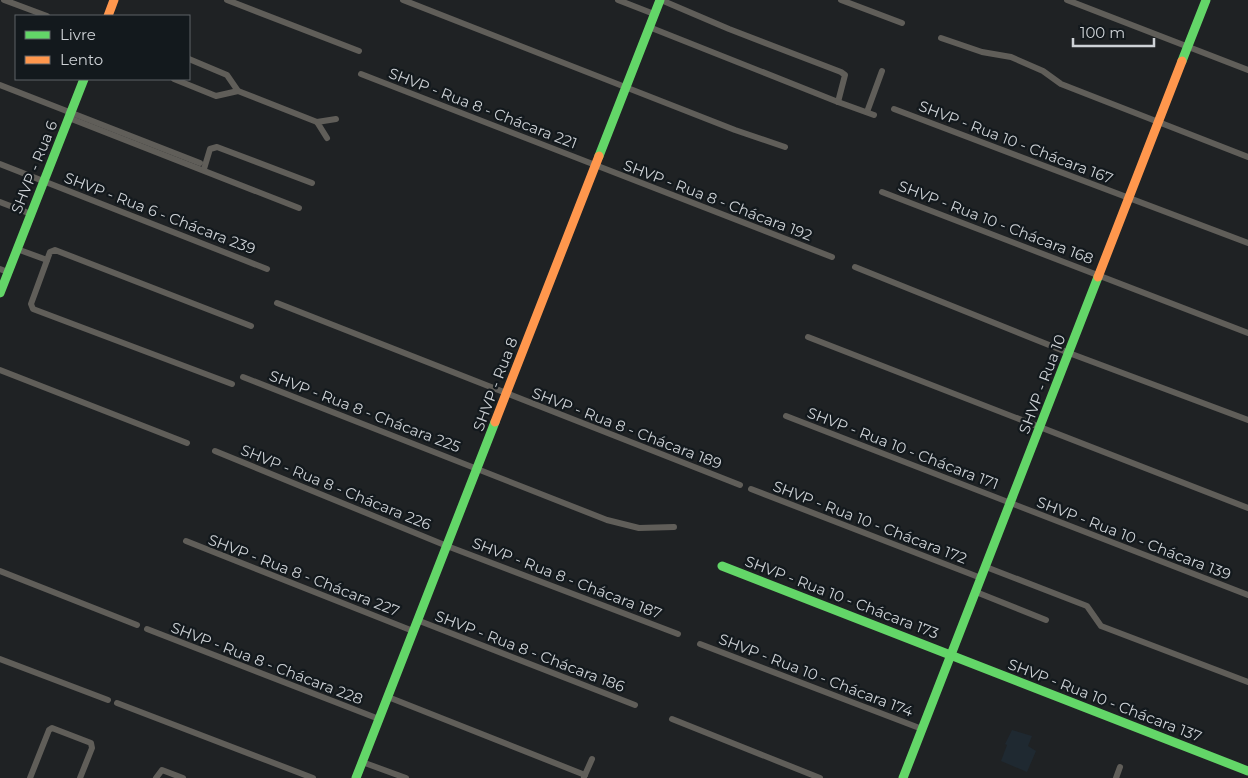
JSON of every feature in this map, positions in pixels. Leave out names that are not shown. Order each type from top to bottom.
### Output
[{"type":"street","points":[[4,0],[44,15]]},
{"type":"street","points":[[108,15],[114,0]]},
{"type":"street","points":[[227,0],[359,51]]},
{"type":"street","points":[[403,0],[734,130],[785,147]]},
{"type":"street","points":[[618,0],[654,14]]},
{"type":"street","points":[[660,0],[841,72],[844,75],[845,81],[838,102]]},
{"type":"street","name":"SHVP - Rua 8","points":[[356,778],[660,0]]},
{"type":"street","points":[[841,0],[902,23]]},
{"type":"street","points":[[1067,0],[1248,70]]},
{"type":"street","name":"SHVP - Rua 10","points":[[903,778],[1206,0]]},
{"type":"street","points":[[650,26],[874,115]]},
{"type":"street","points":[[941,38],[982,52],[1011,57],[1043,71],[1061,84],[1248,157]]},
{"type":"street","points":[[190,59],[224,73],[238,91],[317,122],[336,119]]},
{"type":"street","points":[[867,112],[882,71]]},
{"type":"street","name":"SHVP - Rua 8 - Chácara 221","points":[[361,74],[595,166]]},
{"type":"street","name":"SHVP - Rua 6","points":[[0,294],[4,271],[17,249],[84,80]]},
{"type":"street","points":[[176,80],[216,96],[238,91]]},
{"type":"street","points":[[0,85],[70,116],[202,166],[299,208]]},
{"type":"street","name":"SHVP - Rua 10 - Chácara 167","points":[[894,109],[1248,243]]},
{"type":"street","points":[[317,122],[327,138]]},
{"type":"street","points":[[202,166],[210,149],[218,147],[312,183]]},
{"type":"street","name":"SHVP - Rua 6 - Chácara 239","points":[[0,164],[267,268]]},
{"type":"street","name":"SHVP - Rua 8 - Chácara 192","points":[[595,166],[832,257]]},
{"type":"street","name":"SHVP - Rua 10 - Chácara 168","points":[[882,192],[1248,333]]},
{"type":"street","points":[[0,202],[30,214]]},
{"type":"street","points":[[17,249],[47,260]]},
{"type":"street","points":[[232,384],[33,308],[31,304],[50,252],[55,250],[251,326]]},
{"type":"street","points":[[855,267],[1069,353],[1248,420]]},
{"type":"street","name":"SHVP - Rua 8 - Chácara 189","points":[[277,303],[740,485]]},
{"type":"street","points":[[808,337],[1248,508]]},
{"type":"street","points":[[0,370],[187,443]]},
{"type":"street","name":"SHVP - Rua 8 - Chácara 225","points":[[243,377],[621,524],[639,528],[674,527]]},
{"type":"street","name":"SHVP - Rua 10 - Chácara 171","points":[[786,416],[1010,503]]},
{"type":"street","name":"SHVP - Rua 8 - Chácara 226","points":[[215,451],[447,546]]},
{"type":"street","name":"SHVP - Rua 10 - Chácara 172","points":[[750,489],[981,578]]},
{"type":"street","name":"SHVP - Rua 10 - Chácara 139","points":[[1010,503],[1248,595]]},
{"type":"street","name":"SHVP - Rua 8 - Chácara 227","points":[[186,541],[413,631]]},
{"type":"street","name":"SHVP - Rua 8 - Chácara 187","points":[[447,546],[678,634]]},
{"type":"street","name":"SHVP - Rua 10 - Chácara 173","points":[[722,566],[952,654]]},
{"type":"street","points":[[986,567],[1087,606],[1101,626],[1248,682]]},
{"type":"street","points":[[0,571],[137,625]]},
{"type":"street","points":[[976,592],[1046,620]]},
{"type":"street","name":"SHVP - Rua 8 - Chácara 186","points":[[417,620],[635,705]]},
{"type":"street","name":"SHVP - Rua 8 - Chácara 228","points":[[147,629],[379,719]]},
{"type":"street","name":"SHVP - Rua 10 - Chácara 174","points":[[700,644],[922,729]]},
{"type":"street","name":"SHVP - Rua 10 - Chácara 137","points":[[952,654],[1248,771]]},
{"type":"street","points":[[0,659],[108,700]]},
{"type":"street","points":[[388,697],[585,777],[592,759]]},
{"type":"street","points":[[117,703],[312,778]]},
{"type":"street","points":[[672,718],[820,778]]},
{"type":"street","points":[[30,778],[49,730],[52,728],[91,743],[92,748],[80,778]]},
{"type":"street","points":[[362,762],[406,778]]},
{"type":"street","points":[[1116,778],[1120,767]]},
{"type":"street","points":[[156,778],[162,770],[182,778]]},
{"type":"shaded area","points":[[1012,730],[1032,736],[1028,746],[1036,751],[1027,772],[1001,761],[1007,745],[1005,744]]},
{"type":"traffic: fast","points":[[599,156],[660,0]]},
{"type":"traffic: fast","points":[[1182,61],[1206,0]]},
{"type":"traffic: fast","points":[[0,293],[84,80]]},
{"type":"traffic: fast","points":[[903,778],[1098,277]]},
{"type":"traffic: fast","points":[[356,778],[495,422]]},
{"type":"traffic: fast","points":[[722,566],[1248,771]]},
{"type":"traffic: slow","points":[[108,15],[114,0]]},
{"type":"traffic: slow","points":[[1098,277],[1182,61]]},
{"type":"traffic: slow","points":[[495,422],[599,156]]}]
